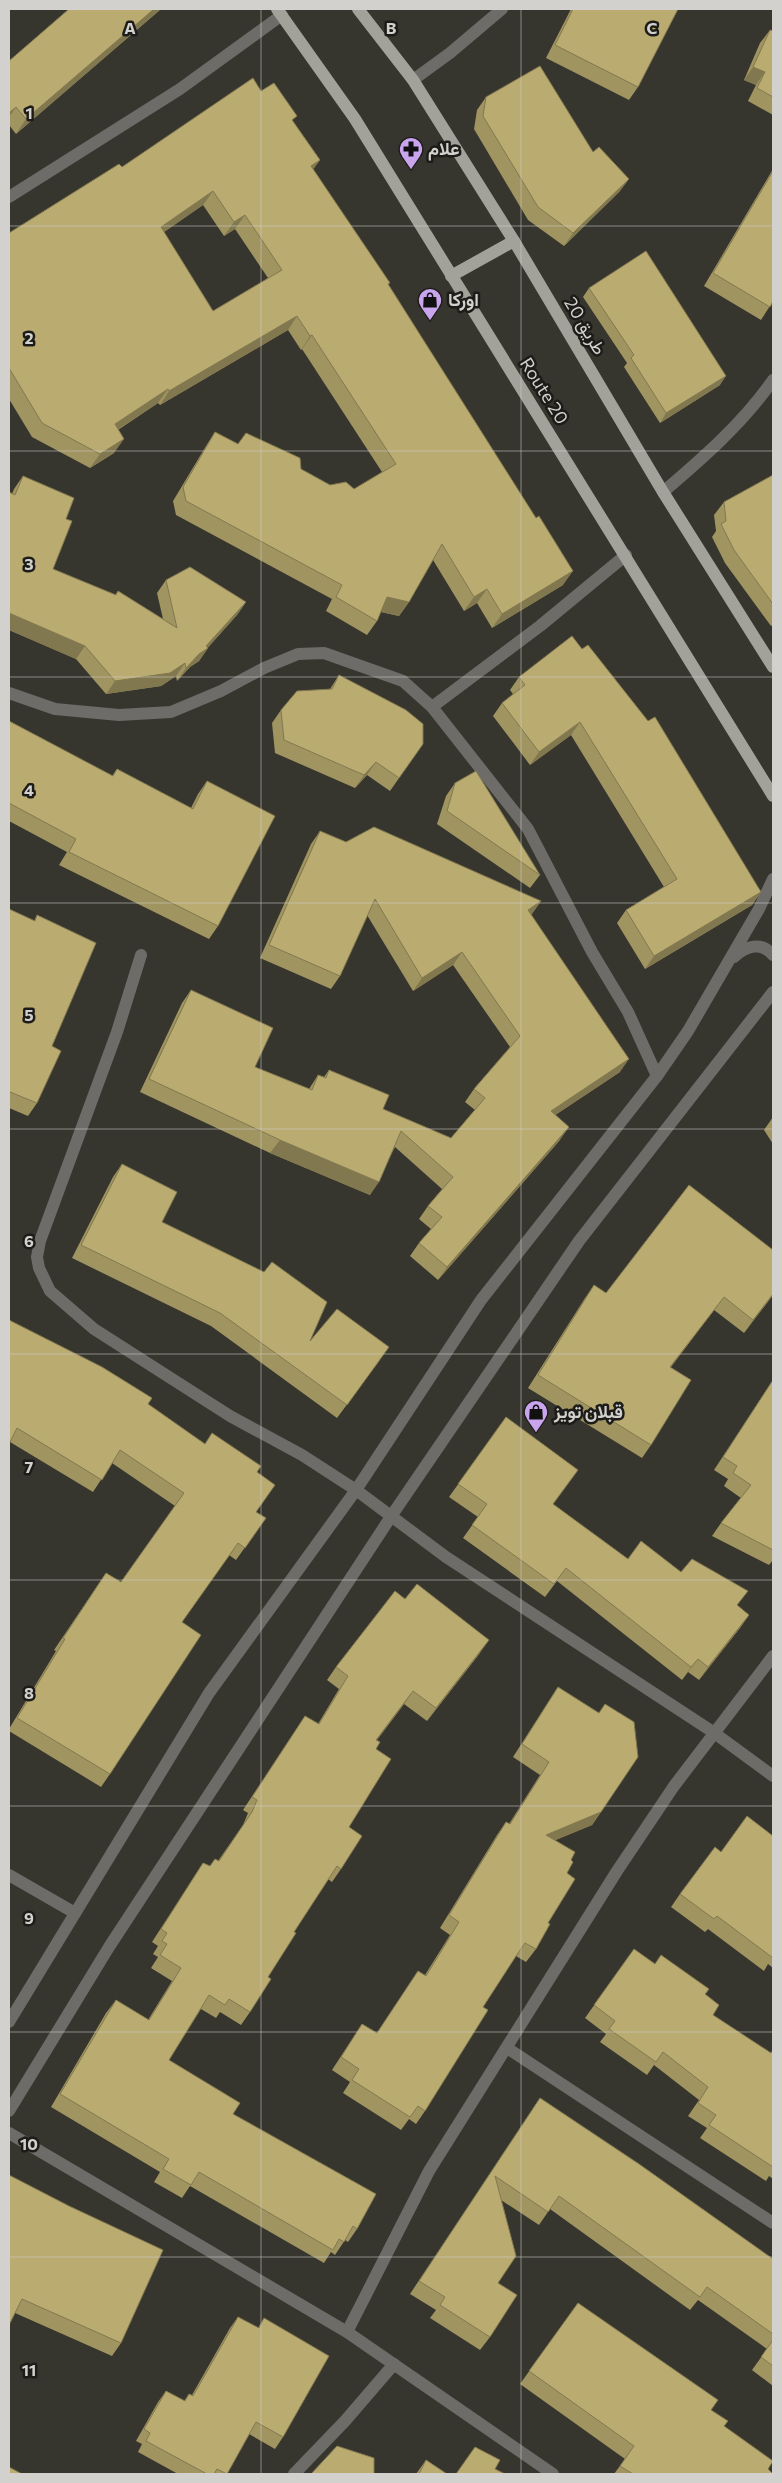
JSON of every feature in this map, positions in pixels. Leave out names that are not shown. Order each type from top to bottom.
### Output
[{"type":"main road","name":"طريق 20","points":[[358,9],[413,80],[514,241],[663,492],[773,667]]},
{"type":"main road","name":"Route 20","points":[[280,12],[355,119],[773,796]]},
{"type":"main road","points":[[451,276],[514,241]]},
{"type":"street","points":[[413,80],[450,53],[502,9]]},
{"type":"street","points":[[9,197],[180,90],[280,12]]},
{"type":"street","points":[[663,492],[718,445],[764,394],[773,380]]},
{"type":"street","points":[[432,707],[540,626],[626,556]]},
{"type":"street","points":[[9,693],[55,708],[119,715],[171,712],[221,691],[264,668],[298,654],[324,653],[403,681],[432,707],[528,828],[592,952],[628,1012],[657,1076]]},
{"type":"street","points":[[9,2022],[209,1692],[356,1490],[482,1300],[657,1076],[688,1031],[759,909],[773,879]]},
{"type":"street","points":[[727,964],[742,950],[749,947],[764,947],[773,955]]},
{"type":"street","points":[[141,955],[117,1032],[40,1241],[37,1257],[42,1276],[50,1292],[94,1329],[230,1416],[302,1455],[356,1490],[446,1557],[535,1617],[714,1732],[773,1776]]},
{"type":"street","points":[[9,2112],[108,1947],[392,1515],[578,1241],[770,996],[773,985]]},
{"type":"street","points":[[347,2332],[429,2171],[617,1871],[674,1786],[773,1656]]},
{"type":"street","points":[[9,1875],[75,1913]]},
{"type":"street","points":[[506,2048],[773,2223]]},
{"type":"street","points":[[9,2133],[347,2332],[553,2474]]},
{"type":"street","points":[[294,2474],[345,2421],[394,2364]]},
{"type":"building","points":[[69,9],[154,9],[26,119],[16,107],[9,113],[9,61]]},
{"type":"building","points":[[573,9],[678,9],[638,87],[555,45]]},
{"type":"building","points":[[770,30],[773,31],[773,97],[757,88],[765,72],[753,67]]},
{"type":"building","points":[[540,66],[593,152],[599,147],[629,179],[573,233],[538,207],[483,116],[486,97]]},
{"type":"building","points":[[253,78],[261,91],[274,83],[297,116],[292,120],[320,160],[311,166],[390,283],[388,284],[536,518],[539,516],[573,571],[502,614],[487,589],[474,597],[442,544],[409,602],[387,597],[377,621],[336,597],[342,585],[186,501],[183,487],[215,432],[238,444],[246,433],[300,458],[301,469],[330,485],[346,482],[354,489],[396,464],[312,335],[310,336],[297,316],[169,391],[168,389],[115,424],[124,439],[100,454],[42,423],[9,368],[9,233],[119,164],[122,167]],"holes":[[[213,191],[234,222],[245,215],[282,270],[213,311],[161,227]]]},
{"type":"building","points":[[773,171],[773,301],[770,307],[713,273]]},
{"type":"building","points":[[646,251],[726,376],[666,413],[631,358],[634,355],[589,288]]},
{"type":"building","points":[[773,475],[773,604],[734,550],[721,524],[726,521],[724,502]]},
{"type":"building","points":[[23,476],[74,498],[66,519],[72,521],[53,569],[116,595],[118,591],[177,628],[166,580],[190,567],[246,602],[206,646],[208,648],[199,654],[186,668],[185,663],[170,673],[115,681],[85,646],[9,613],[9,492],[15,495]]},
{"type":"building","points":[[572,636],[582,649],[588,645],[648,721],[655,717],[761,892],[654,956],[626,910],[677,879],[580,722],[539,752],[502,703],[525,685],[519,677]]},
{"type":"building","points":[[339,675],[406,710],[423,724],[423,744],[399,778],[376,762],[364,775],[284,740],[281,710],[297,691],[332,689]]},
{"type":"building","points":[[9,721],[113,776],[117,769],[193,809],[207,781],[275,816],[218,926],[69,852],[76,839],[9,803]]},
{"type":"building","points":[[476,771],[540,875],[447,811],[455,783]]},
{"type":"building","points":[[374,827],[541,901],[528,910],[629,1059],[551,1111],[569,1127],[447,1267],[419,1243],[442,1217],[428,1206],[453,1177],[401,1131],[379,1182],[280,1140],[149,1079],[191,990],[273,1028],[255,1067],[312,1090],[318,1075],[326,1078],[329,1070],[389,1095],[383,1109],[451,1138],[485,1098],[474,1089],[520,1036],[462,952],[422,978],[375,899],[340,976],[269,945],[320,831],[346,842]]},
{"type":"building","points":[[9,909],[35,921],[37,915],[96,943],[52,1046],[61,1051],[37,1103],[10,1092],[9,1095]]},
{"type":"building","points":[[122,1164],[177,1192],[162,1222],[264,1272],[272,1262],[327,1302],[310,1341],[337,1309],[389,1347],[347,1405],[220,1313],[81,1245]]},
{"type":"building","points":[[689,1185],[773,1250],[773,1294],[753,1320],[724,1297],[670,1367],[691,1380],[651,1445],[538,1375],[594,1285],[606,1293]]},
{"type":"building","points":[[9,1320],[102,1367],[152,1398],[148,1404],[205,1444],[212,1433],[261,1466],[257,1472],[275,1485],[256,1512],[266,1518],[245,1548],[238,1543],[182,1622],[201,1635],[110,1774],[17,1718],[65,1639],[63,1638],[106,1573],[121,1582],[184,1493],[120,1450],[102,1480],[17,1428],[9,1442]]},
{"type":"building","points":[[773,1380],[773,1550],[721,1523],[751,1485],[733,1473],[737,1466],[723,1457]]},
{"type":"building","points":[[506,1417],[578,1470],[553,1504],[628,1559],[641,1541],[681,1572],[692,1559],[748,1591],[737,1605],[749,1615],[708,1667],[698,1659],[691,1667],[566,1568],[554,1584],[472,1525],[487,1504],[458,1484]]},
{"type":"building","points":[[417,1584],[489,1640],[436,1708],[413,1691],[376,1740],[380,1742],[376,1749],[391,1759],[349,1827],[362,1836],[341,1869],[337,1866],[294,1932],[296,1933],[268,1977],[271,1979],[250,2012],[229,1999],[225,2005],[209,1995],[169,2060],[240,2103],[233,2114],[376,2194],[357,2229],[353,2226],[344,2242],[339,2239],[333,2250],[199,2172],[191,2185],[163,2169],[169,2159],[60,2094],[116,2000],[149,2020],[181,1968],[160,1955],[167,1944],[162,1941],[167,1933],[161,1929],[203,1863],[210,1866],[215,1859],[219,1861],[252,1812],[257,1800],[252,1797],[305,1716],[319,1724],[348,1676],[336,1667],[395,1591],[405,1599]]},
{"type":"building","points":[[558,1687],[599,1713],[605,1704],[634,1722],[638,1757],[601,1812],[546,1835],[575,1852],[571,1860],[573,1862],[567,1873],[575,1879],[548,1923],[550,1924],[536,1949],[525,1943],[483,2007],[488,2010],[425,2111],[418,2106],[410,2117],[352,2080],[359,2069],[341,2057],[362,2024],[377,2033],[418,1971],[426,1976],[459,1922],[449,1915],[506,1822],[510,1824],[549,1762],[522,1744]]},
{"type":"building","points":[[747,1816],[773,1836],[773,1958],[717,1916],[714,1919],[680,1894],[715,1847],[721,1852]]},
{"type":"building","points":[[634,1949],[655,1964],[661,1955],[709,1989],[705,1994],[719,2005],[713,2015],[771,2053],[773,2050],[773,2167],[709,2125],[716,2115],[698,2103],[708,2087],[663,2052],[656,2062],[609,2029],[615,2021],[594,2005]]},
{"type":"building","points":[[540,2098],[639,2164],[773,2259],[773,2334],[707,2287],[700,2297],[559,2196],[548,2212],[495,2176],[516,2256],[498,2283],[517,2295],[490,2337],[440,2305],[445,2297],[419,2281]]},
{"type":"building","points":[[9,2175],[69,2206],[163,2250],[121,2343],[22,2299],[9,2325]]},
{"type":"building","points":[[578,2303],[718,2400],[711,2410],[728,2421],[724,2426],[773,2461],[768,2469],[773,2474],[633,2474],[620,2466],[634,2446],[529,2371]]},
{"type":"building","points":[[238,2317],[259,2328],[264,2318],[329,2356],[283,2437],[256,2422],[227,2474],[217,2469],[214,2474],[207,2474],[146,2441],[150,2433],[144,2429],[166,2391],[185,2401],[189,2394],[193,2396]]},
{"type":"building","points":[[773,2340],[773,2366],[761,2357]]},
{"type":"building","points":[[337,2446],[374,2458],[374,2474],[311,2474]]},
{"type":"building","points":[[475,2447],[500,2460],[495,2469],[505,2474],[456,2474]]},
{"type":"building","points":[[426,2460],[447,2474],[419,2474]]},
{"type":"building","points":[[9,2467],[22,2474],[9,2474]]},
{"type":"place","name":"علام","points":[[411,170]]},
{"type":"place","name":"اوركا","points":[[430,321]]},
{"type":"place","name":"قبلان تويز","points":[[536,1433]]}]
